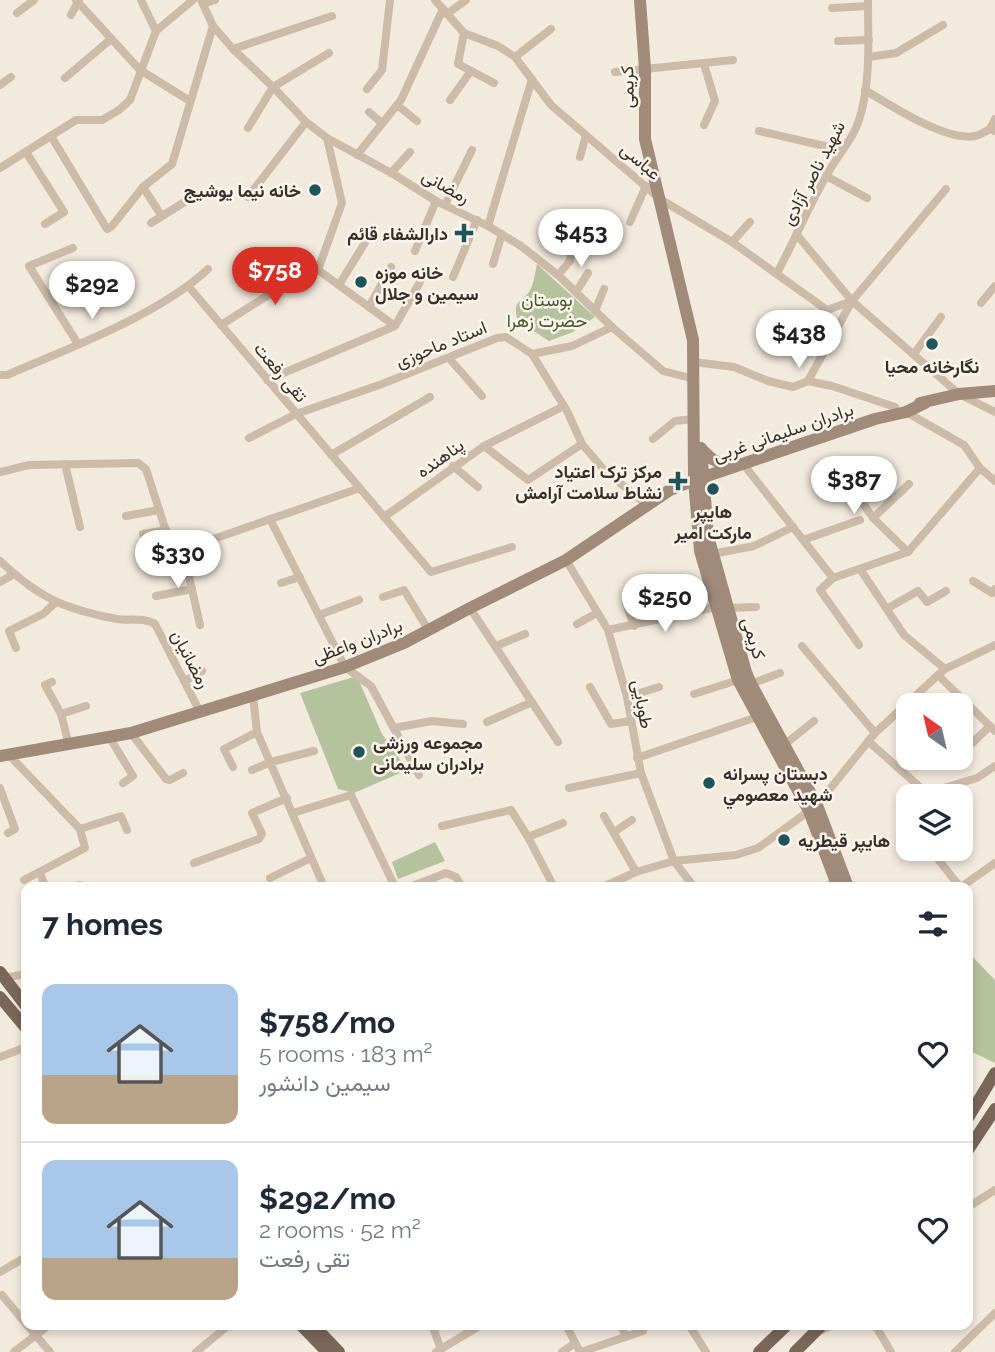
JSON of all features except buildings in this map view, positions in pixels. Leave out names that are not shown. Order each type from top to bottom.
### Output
[{"type":"main road","name":"کریمی","points":[[639,0],[645,69],[645,139],[692,340],[693,419],[699,479],[721,607],[738,680],[757,718],[813,808]]},
{"type":"main road","name":"کریمی","points":[[694,379],[699,401],[701,448],[700,551],[751,684],[784,745],[813,808],[836,882]]},
{"type":"main road","name":"برادران سلیمانی غربی","points":[[699,479],[925,402],[959,394],[995,391]]},
{"type":"main road","points":[[701,448],[712,459],[730,468]]},
{"type":"main road","name":"برادران واعظی","points":[[4,755],[131,733],[345,667],[429,631],[470,607],[566,560],[670,490],[699,479]]},
{"type":"main road","points":[[2,975],[21,1000]]},
{"type":"main road","points":[[0,997],[21,1022]]},
{"type":"main road","points":[[973,1110],[995,1073]]},
{"type":"main road","points":[[973,1142],[995,1109]]},
{"type":"main road","points":[[305,1330],[320,1350]]},
{"type":"main road","points":[[318,1330],[339,1352]]},
{"type":"main road","points":[[759,1352],[782,1330]]},
{"type":"main road","points":[[794,1352],[816,1330]]},
{"type":"street","points":[[18,13],[34,0]]},
{"type":"street","points":[[71,15],[77,0],[140,70],[190,101]]},
{"type":"street","points":[[141,0],[156,32]]},
{"type":"street","points":[[0,168],[76,120],[102,120],[119,110],[130,100],[156,32],[193,0]]},
{"type":"street","points":[[202,2],[215,0]]},
{"type":"street","points":[[367,89],[383,70],[390,0]]},
{"type":"street","name":"عباسی","points":[[435,0],[464,33],[498,46],[515,57],[551,105],[660,198],[732,242],[827,310],[852,301]]},
{"type":"street","points":[[357,155],[397,105],[445,11],[466,0]]},
{"type":"street","name":"رمضانی","points":[[202,2],[213,26],[233,50],[274,87],[306,122],[327,138],[436,201],[502,234],[558,275],[663,371],[694,379]]},
{"type":"street","points":[[832,8],[868,3]]},
{"type":"street","name":"شهید ناصر آزادی","points":[[777,274],[825,176],[857,127],[869,57],[868,3]]},
{"type":"street","points":[[233,50],[332,16]]},
{"type":"street","points":[[869,57],[896,53],[943,25]]},
{"type":"street","points":[[51,136],[107,229],[115,223],[143,187],[172,164],[213,26]]},
{"type":"street","points":[[515,57],[551,29]]},
{"type":"street","points":[[464,33],[458,64],[494,83]]},
{"type":"street","points":[[65,78],[111,39]]},
{"type":"street","points":[[838,41],[869,40]]},
{"type":"street","points":[[248,128],[274,87],[329,53]]},
{"type":"street","points":[[615,72],[733,60]]},
{"type":"street","points":[[704,64],[715,101],[704,125]]},
{"type":"street","points":[[450,100],[471,71]]},
{"type":"street","points":[[0,85],[11,77]]},
{"type":"street","points":[[479,87],[484,78]]},
{"type":"street","points":[[488,226],[532,79]]},
{"type":"street","points":[[865,90],[944,132],[975,136],[993,130],[995,119]]},
{"type":"street","points":[[397,105],[417,121]]},
{"type":"street","points":[[369,112],[383,123]]},
{"type":"street","points":[[248,197],[306,122]]},
{"type":"street","points":[[760,131],[842,150]]},
{"type":"street","points":[[580,157],[586,135]]},
{"type":"street","points":[[221,326],[270,293],[318,270],[342,203],[327,138]]},
{"type":"street","points":[[445,205],[472,150]]},
{"type":"street","points":[[26,152],[64,212],[45,224]]},
{"type":"street","points":[[391,173],[410,152]]},
{"type":"street","points":[[825,176],[867,198]]},
{"type":"street","points":[[629,222],[646,186]]},
{"type":"street","points":[[143,187],[161,215]]},
{"type":"street","points":[[808,381],[852,301],[946,189]]},
{"type":"street","points":[[151,223],[198,193]]},
{"type":"street","points":[[415,251],[436,201]]},
{"type":"street","points":[[453,277],[477,220]]},
{"type":"street","points":[[732,242],[750,222]]},
{"type":"street","points":[[493,264],[502,234]]},
{"type":"street","points":[[797,235],[852,301],[959,394],[995,412]]},
{"type":"street","points":[[340,285],[366,241]]},
{"type":"street","points":[[73,248],[29,266],[78,344]]},
{"type":"street","points":[[558,275],[570,261],[571,250]]},
{"type":"street","points":[[369,307],[391,267]]},
{"type":"street","points":[[0,375],[7,375],[78,344],[189,287],[208,269]]},
{"type":"street","points":[[318,270],[395,326]]},
{"type":"street","points":[[576,292],[587,273]]},
{"type":"street","points":[[267,380],[395,326],[420,282]]},
{"type":"street","name":"تقی رفعت","points":[[189,287],[431,572],[512,547]]},
{"type":"street","points":[[981,303],[995,288]]},
{"type":"street","points":[[596,311],[604,289]]},
{"type":"street","points":[[914,354],[942,317]]},
{"type":"street","points":[[532,354],[572,346],[612,327]]},
{"type":"street","name":"استاد ماحوزی","points":[[249,438],[296,414],[506,337],[532,354],[565,406],[582,444],[605,471],[647,505]]},
{"type":"street","points":[[449,358],[482,396]]},
{"type":"street","points":[[694,362],[734,367],[768,381],[793,387],[808,381],[845,389],[901,410],[964,445],[980,468],[995,481]]},
{"type":"street","points":[[331,455],[430,397]]},
{"type":"street","points":[[484,446],[565,406]]},
{"type":"street","points":[[653,439],[676,421],[693,419]]},
{"type":"street","name":"پناهنده","points":[[384,517],[484,446],[528,480],[582,444]]},
{"type":"street","points":[[0,472],[29,465],[138,463],[146,469],[173,552],[360,488]]},
{"type":"street","points":[[65,464],[80,527]]},
{"type":"street","points":[[744,465],[833,578]]},
{"type":"street","points":[[820,465],[832,481],[856,495],[873,518],[908,552]]},
{"type":"street","points":[[453,466],[478,487]]},
{"type":"street","points":[[859,645],[820,590],[833,578],[908,552],[980,468]]},
{"type":"street","points":[[873,518],[909,484]]},
{"type":"street","points":[[126,516],[159,510]]},
{"type":"street","points":[[270,519],[345,667],[371,686],[419,775]]},
{"type":"street","points":[[803,541],[860,520]]},
{"type":"street","points":[[712,554],[754,546],[793,527]]},
{"type":"street","points":[[143,534],[166,530]]},
{"type":"street","points":[[183,549],[200,625]]},
{"type":"street","name":"طوبایی","points":[[566,560],[608,630],[627,697],[641,773],[674,861],[690,882]]},
{"type":"street","name":"رمضانیان","points":[[0,561],[33,590],[55,603],[119,619],[148,620],[155,624],[200,712]]},
{"type":"street","points":[[860,569],[904,635],[993,728],[973,744]]},
{"type":"street","points":[[0,582],[14,574]]},
{"type":"street","points":[[281,583],[300,577]]},
{"type":"street","points":[[973,581],[992,593],[995,589]]},
{"type":"street","points":[[156,596],[192,589]]},
{"type":"street","points":[[383,597],[404,590],[429,631]]},
{"type":"street","points":[[888,608],[918,591],[927,602],[946,592]]},
{"type":"street","points":[[634,626],[626,603],[635,597]]},
{"type":"street","points":[[319,615],[359,600]]},
{"type":"street","points":[[16,648],[9,631],[43,614],[55,603]]},
{"type":"street","points":[[470,607],[558,742]]},
{"type":"street","points":[[608,630],[721,607],[756,607]]},
{"type":"street","points":[[577,624],[597,613]]},
{"type":"street","points":[[496,646],[525,634]]},
{"type":"street","points":[[622,882],[636,872],[674,861],[736,855],[758,848],[813,808],[875,733],[941,672],[995,645]]},
{"type":"street","points":[[802,646],[875,733]]},
{"type":"street","points":[[185,681],[202,671]]},
{"type":"street","points":[[751,684],[780,673]]},
{"type":"street","points":[[694,694],[738,680]]},
{"type":"street","points":[[52,682],[46,685],[61,714],[69,745]]},
{"type":"street","points":[[590,687],[611,724]]},
{"type":"street","points":[[627,697],[659,687]]},
{"type":"street","points":[[253,696],[257,732],[322,882]]},
{"type":"street","points":[[487,722],[532,702]]},
{"type":"street","points":[[61,714],[86,706]]},
{"type":"street","points":[[637,758],[757,718]]},
{"type":"street","points":[[394,728],[432,721],[463,724]]},
{"type":"street","points":[[598,727],[631,721]]},
{"type":"street","points":[[784,745],[814,721]]},
{"type":"street","points":[[233,767],[224,749],[257,732]]},
{"type":"street","points":[[131,733],[166,779],[170,780],[183,773]]},
{"type":"street","points":[[110,737],[133,776],[123,783]]},
{"type":"street","points":[[868,741],[917,784]]},
{"type":"street","points":[[252,770],[314,751]]},
{"type":"street","points":[[4,755],[80,830],[85,848],[24,880]]},
{"type":"street","points":[[960,784],[977,778],[995,766]]},
{"type":"street","points":[[569,788],[641,773]]},
{"type":"street","points":[[0,788],[15,829],[8,832]]},
{"type":"street","points":[[293,813],[351,795],[394,882]]},
{"type":"street","points":[[194,863],[259,839],[262,834],[252,813],[286,798]]},
{"type":"street","points":[[442,826],[511,810],[551,882]]},
{"type":"street","points":[[80,830],[121,816],[127,830]]},
{"type":"street","points":[[604,816],[636,872]]},
{"type":"street","points":[[614,832],[632,820]]},
{"type":"street","points":[[528,837],[563,822]]},
{"type":"street","points":[[270,878],[311,858]]},
{"type":"street","points":[[940,861],[957,882]]},
{"type":"street","points":[[968,882],[992,865],[995,875]]},
{"type":"street","points":[[40,872],[43,882]]},
{"type":"street","points":[[423,882],[446,873],[456,877],[459,882]]},
{"type":"street","points":[[2,975],[21,974]]},
{"type":"street","points":[[0,1057],[21,1049]]},
{"type":"street","points":[[973,1204],[995,1191]]},
{"type":"street","points":[[0,1272],[21,1260]]},
{"type":"street","points":[[2,1295],[21,1319]]},
{"type":"street","points":[[955,1352],[995,1313]]},
{"type":"street","points":[[30,1330],[50,1352]]},
{"type":"street","points":[[13,1352],[42,1330]]},
{"type":"street","points":[[196,1352],[223,1330]]},
{"type":"street","points":[[433,1330],[438,1351],[473,1330]]},
{"type":"street","points":[[568,1330],[580,1352],[643,1331]]},
{"type":"street","points":[[623,1330],[625,1337]]},
{"type":"street","points":[[692,1330],[706,1352]]},
{"type":"street","points":[[812,1334],[821,1330]]},
{"type":"street","points":[[878,1330],[891,1352]]},
{"type":"street","points":[[562,1352],[575,1343]]},
{"type":"green space","name":"بوستان حضرت زهرا","points":[[537,264],[595,317],[573,332],[549,341],[518,321],[516,306],[531,289]]},
{"type":"green space","name":"مجموعه ورزشی برادران سلیمانی","points":[[357,676],[382,734],[407,770],[354,793],[338,789],[300,693]]},
{"type":"green space","points":[[435,842],[445,861],[398,879],[392,862]]},
{"type":"green space","points":[[973,957],[995,980],[995,1063],[973,1052]]},
{"type":"place","name":"خانه نیما یوشیج","points":[[315,190]]},
{"type":"place","name":"دارالشفاء قائم","points":[[464,233]]},
{"type":"place","name":"خانه موزه سیمین و جلال","points":[[361,282]]},
{"type":"place","name":"نگارخانه محیا","points":[[932,344]]},
{"type":"place","name":"مرکز ترک اعتیاد نشاط سلامت آرامش","points":[[678,481]]},
{"type":"place","name":"هایپر مارکت امیر","points":[[713,489]]},
{"type":"place","name":"مجموعه ورزشی برادران سلیمانی","points":[[359,752]]},
{"type":"place","name":"دبستان پسرانه شهيد معصومي","points":[[709,783]]},
{"type":"place","name":"هایپر قیطریه","points":[[784,840]]}]
